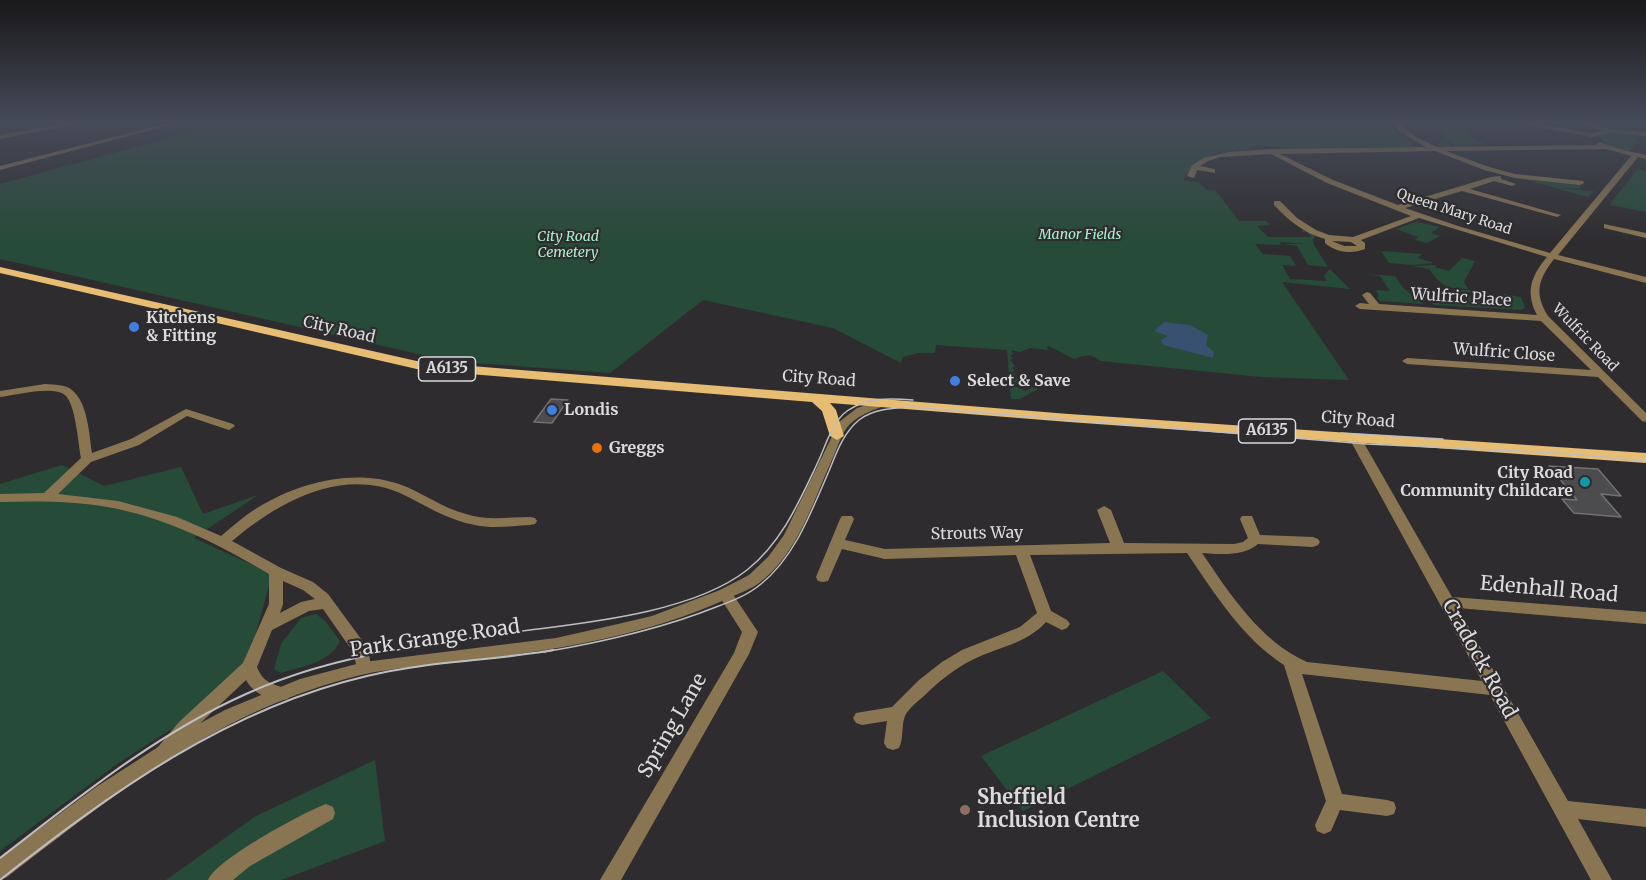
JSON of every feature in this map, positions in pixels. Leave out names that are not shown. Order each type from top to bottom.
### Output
[{"type":"main road","name":"City Road","points":[[0,270],[421,366],[1355,438],[1646,458]]},
{"type":"main road","points":[[814,396],[828,408],[837,436]]},
{"type":"street","points":[[0,168],[23,162]]},
{"type":"street","points":[[1191,176],[1195,167],[1201,162]]},
{"type":"street","name":"Queen Mary Road","points":[[1293,162],[1328,180],[1418,216],[1552,256],[1646,280]]},
{"type":"street","points":[[1471,162],[1499,172],[1580,183]]},
{"type":"street","name":"Wulfric Road","points":[[1636,162],[1552,256],[1534,281],[1535,301],[1544,318],[1646,419]]},
{"type":"street","points":[[1195,167],[1212,171]]},
{"type":"street","points":[[1397,208],[1496,179],[1512,184]]},
{"type":"street","points":[[1463,189],[1557,214]]},
{"type":"street","points":[[1277,203],[1296,223],[1330,238],[1328,241],[1330,244],[1338,248],[1348,249],[1362,247],[1354,240],[1418,216]]},
{"type":"street","points":[[1607,226],[1646,236]]},
{"type":"street","points":[[1366,295],[1376,307]]},
{"type":"street","name":"Wulfric Place","points":[[1360,306],[1544,318]]},
{"type":"street","name":"Wulfric Close","points":[[1407,361],[1600,374]]},
{"type":"street","points":[[0,394],[46,386],[65,388],[71,392],[80,415],[87,459]]},
{"type":"street","points":[[837,436],[843,424],[853,415],[873,405],[888,402]]},
{"type":"street","points":[[47,497],[87,459],[135,442],[186,412],[229,426]]},
{"type":"street","name":"Park Grange Road","points":[[0,870],[102,793],[162,753],[231,715],[306,684],[364,668],[566,642],[655,621],[725,594],[763,572],[790,537],[837,436]]},
{"type":"street","name":"Cradock Road","points":[[1355,438],[1602,880]]},
{"type":"street","points":[[222,542],[270,506],[304,492],[346,481],[381,483],[441,510],[474,521],[530,521]]},
{"type":"street","points":[[0,498],[47,497],[118,505],[172,520],[222,542],[263,562],[276,572],[308,586],[326,603],[360,651],[364,668]]},
{"type":"street","points":[[1104,510],[1119,548]]},
{"type":"street","points":[[823,577],[847,519]]},
{"type":"street","points":[[1247,519],[1255,538]]},
{"type":"street","name":"Strouts Way","points":[[837,543],[885,554],[1119,548],[1234,549],[1248,545],[1255,538],[1314,542]]},
{"type":"street","points":[[1191,549],[1227,599],[1273,650],[1292,663],[1305,668],[1495,689]]},
{"type":"street","points":[[1022,552],[1045,614],[1062,624]]},
{"type":"street","points":[[162,753],[185,727],[249,667],[276,604],[276,572]]},
{"type":"street","name":"Spring Lane","points":[[610,880],[741,654],[750,632],[725,594]]},
{"type":"street","name":"Edenhall Road","points":[[1448,602],[1646,618]]},
{"type":"street","points":[[268,626],[306,606],[326,603]]},
{"type":"street","points":[[893,743],[897,713],[920,688],[957,660],[1034,628],[1045,614]]},
{"type":"street","points":[[1292,663],[1335,801],[1324,825]]},
{"type":"street","points":[[249,667],[254,684],[282,694]]},
{"type":"street","points":[[862,718],[897,713]]},
{"type":"street","points":[[1335,801],[1387,808]]},
{"type":"street","points":[[1561,809],[1646,818]]},
{"type":"street","points":[[218,880],[243,859],[326,813]]},
{"type":"green space","points":[[81,162],[1195,162],[1183,180],[1198,182],[1207,190],[1215,190],[1239,221],[1266,221],[1270,225],[1257,226],[1268,237],[1311,237],[1307,232],[1301,232],[1303,230],[1316,235],[1313,239],[1314,245],[1328,267],[1308,265],[1297,246],[1283,244],[1307,244],[1280,242],[1281,245],[1255,244],[1263,254],[1290,256],[1296,266],[1282,265],[1290,279],[1327,281],[1324,276],[1330,269],[1350,289],[1282,282],[1349,380],[1261,377],[1100,361],[1088,355],[1074,359],[1049,346],[1048,350],[1030,348],[1020,352],[1011,350],[1013,354],[1010,356],[1013,358],[1010,360],[1015,366],[1012,372],[1016,374],[1012,376],[1019,380],[1012,385],[1025,391],[1032,387],[1038,389],[1020,399],[1011,399],[1007,350],[936,345],[935,353],[918,353],[903,357],[901,363],[833,328],[703,300],[610,373],[449,361],[0,259],[0,184]]},
{"type":"green space","points":[[1638,169],[1646,171],[1646,212],[1609,205]]},
{"type":"green space","points":[[1516,177],[1580,185],[1581,188],[1558,188],[1594,191],[1588,197]]},
{"type":"green space","points":[[1416,222],[1440,227],[1431,233],[1440,236],[1427,243],[1415,240],[1418,237],[1396,229]]},
{"type":"green space","points":[[1381,251],[1422,254],[1418,258],[1434,263],[1412,265],[1389,263]]},
{"type":"green space","points":[[1462,258],[1475,261],[1464,282],[1468,289],[1446,286],[1429,269],[1412,266],[1436,265],[1435,267],[1449,271]]},
{"type":"green space","points":[[1362,274],[1395,276],[1403,288],[1424,304],[1381,301],[1377,298],[1379,296],[1376,290],[1390,291],[1380,276]]},
{"type":"green space","points":[[1472,290],[1473,292],[1465,292],[1471,298],[1509,299],[1503,294],[1493,292],[1521,297],[1525,308],[1521,310],[1435,305],[1421,298],[1466,299],[1461,293],[1451,291]]},
{"type":"green space","points":[[62,465],[104,486],[181,467],[203,514],[258,495],[194,538],[272,574],[255,637],[237,679],[212,709],[168,731],[117,764],[0,851],[0,484]]},
{"type":"green space","points":[[316,614],[325,621],[340,641],[335,648],[323,659],[307,666],[281,673],[274,669],[281,644],[301,618]]},
{"type":"green space","points":[[1163,671],[1211,718],[1023,811],[981,756]]},
{"type":"green space","points":[[375,760],[385,841],[281,880],[166,880],[256,816]]},
{"type":"water","points":[[1164,322],[1190,325],[1208,335],[1206,345],[1214,352],[1213,358],[1163,345],[1161,340],[1168,336],[1154,331]]},
{"type":"building","name":"Londis","points":[[551,399],[568,400],[552,423],[534,422]]},
{"type":"building","name":"City Road Community Childcare","points":[[1549,466],[1598,469],[1621,496],[1601,494],[1621,517],[1574,513],[1562,499],[1577,500]]},
{"type":"tram line","points":[[386,652],[613,618],[672,605],[700,596],[747,570],[770,547],[804,492],[833,427],[847,411],[871,401],[913,400]]},
{"type":"tram line","points":[[544,652],[610,639],[674,622],[734,600],[756,588],[773,573],[793,547],[809,517],[841,444],[853,425],[870,413],[883,410],[911,407],[1367,444],[1558,453],[1646,461]]},
{"type":"tram line","points":[[1341,433],[1443,439]]},
{"type":"tram line","points":[[0,858],[118,768],[213,710],[264,686],[301,673],[338,662],[395,650]]},
{"type":"tram line","points":[[0,880],[128,785],[218,732],[266,709],[315,691],[390,671],[553,650]]},
{"type":"place","name":"Kitchens & Fitting","points":[[134,327]]},
{"type":"place","name":"Select & Save","points":[[955,381]]},
{"type":"place","name":"Londis","points":[[552,410]]},
{"type":"place","name":"Greggs","points":[[597,448]]},
{"type":"place","name":"City Road Community Childcare","points":[[1585,482]]},
{"type":"place","name":"Sheffield Inclusion Centre","points":[[965,810]]},
{"type":"park label","name":"Manor Fields","points":[[1080,235]]},
{"type":"park label","name":"City Road Cemetery","points":[[568,246]]}]
